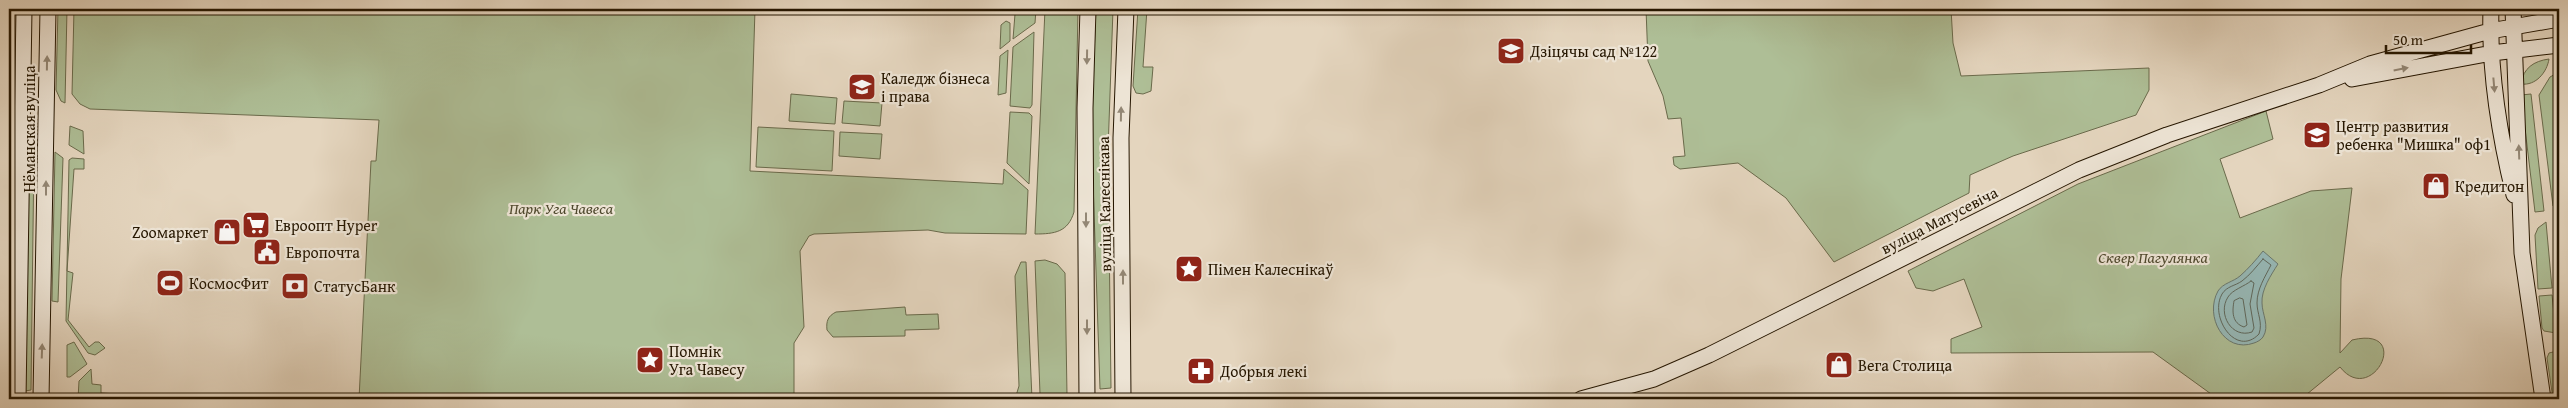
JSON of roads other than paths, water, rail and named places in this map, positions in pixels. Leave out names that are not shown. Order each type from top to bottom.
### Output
[{"type":"main road","name":"Нёманская вуліца","points":[[18,399],[24,9]]},
{"type":"main road","name":"Нёманская вуліца","points":[[41,399],[46,207],[48,9]]},
{"type":"main road","name":"вуліца Калеснікава","points":[[1087,399],[1086,108],[1088,9]]},
{"type":"main road","name":"вуліца Калеснікава","points":[[1123,399],[1121,130],[1126,9]]},
{"type":"main road","points":[[2491,9],[2490,31],[2503,148],[2520,218]]},
{"type":"main road","points":[[2513,9],[2520,218],[2526,293],[2544,399]]},
{"type":"main road","name":"вуліца Матусевіча","points":[[1582,399],[1654,379],[1709,355],[2079,170],[2167,135],[2319,85],[2370,64],[2490,31],[2559,19]]},
{"type":"main road","name":"вуліца Матусевіча","points":[[2319,85],[2515,50],[2559,45]]},
{"type":"main road","points":[[22,112],[46,112]]},
{"type":"water","points":[[2263,251],[2278,264],[2267,283],[2262,298],[2266,324],[2265,333],[2261,339],[2254,343],[2243,345],[2234,343],[2226,338],[2215,321],[2214,301],[2220,288],[2240,276]]},
{"type":"place","name":"Дзіцячы сад №122","points":[[1511,51]]},
{"type":"place","name":"Каледж бізнеса і права","points":[[862,87]]},
{"type":"place","name":"Центр развития ребенка \"Мишка\" оф1","points":[[2317,135]]},
{"type":"place","name":"Кредитон","points":[[2436,186]]},
{"type":"place","name":"Евроопт Hyper","points":[[256,225]]},
{"type":"place","name":"Zooмаркет","points":[[227,232]]},
{"type":"place","name":"Европочта","points":[[267,252]]},
{"type":"place","name":"Пімен Калеснікаў","points":[[1189,269]]},
{"type":"place","name":"КосмосФит","points":[[170,283]]},
{"type":"place","name":"СтатусБанк","points":[[295,286]]},
{"type":"place","name":"Помнік Уга Чавесу","points":[[650,360]]},
{"type":"place","name":"Вега Столица","points":[[1839,365]]},
{"type":"place","name":"Добрыя лекі","points":[[1201,371]]},
{"type":"park label","name":"Парк Уга Чавеса","points":[[561,208]]},
{"type":"park label","name":"Сквер Пагулянка","points":[[2153,257]]}]
